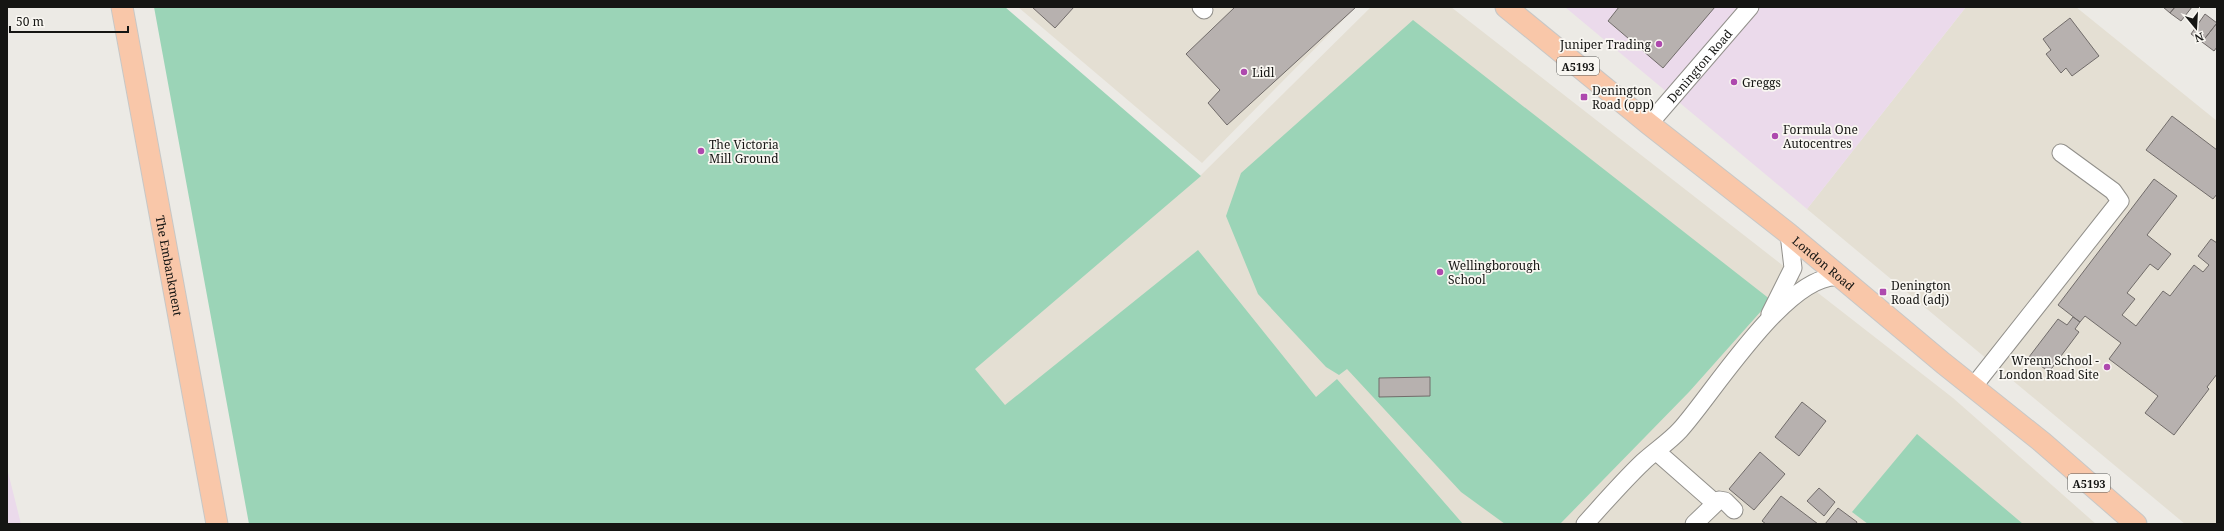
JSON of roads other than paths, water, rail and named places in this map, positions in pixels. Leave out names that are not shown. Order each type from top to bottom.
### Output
[{"type":"main road","name":"The Embankment","points":[[122,7],[218,524]]},
{"type":"main road","name":"London Road","points":[[1506,7],[1649,124],[1789,234],[2042,442],[2136,524]]},
{"type":"street","name":"Denington Road","points":[[1649,124],[1750,7]]},
{"type":"street","points":[[1974,387],[2120,201],[2113,191],[2060,153]]},
{"type":"street","points":[[1585,524],[1644,462],[1680,431],[1767,320],[1793,268],[1789,234]]},
{"type":"street","points":[[1767,320],[1811,283],[1829,278],[1841,277]]},
{"type":"street","points":[[1657,452],[1714,503]]},
{"type":"street","points":[[1694,524],[1714,503],[1719,500],[1725,502],[1734,510]]},
{"type":"place","name":"Juniper Trading","points":[[1659,44]]},
{"type":"place","name":"Lidl","points":[[1244,72]]},
{"type":"place","name":"Greggs","points":[[1734,82]]},
{"type":"place","name":"Denington Road (opp)","points":[[1584,97]]},
{"type":"place","name":"Formula One Autocentres","points":[[1775,136]]},
{"type":"place","name":"The Victoria Mill Ground","points":[[701,151]]},
{"type":"place","name":"Wellingborough School","points":[[1440,272]]},
{"type":"place","name":"Denington Road (adj)","points":[[1883,292]]},
{"type":"place","name":"Wrenn School - London Road Site","points":[[2107,367]]}]
